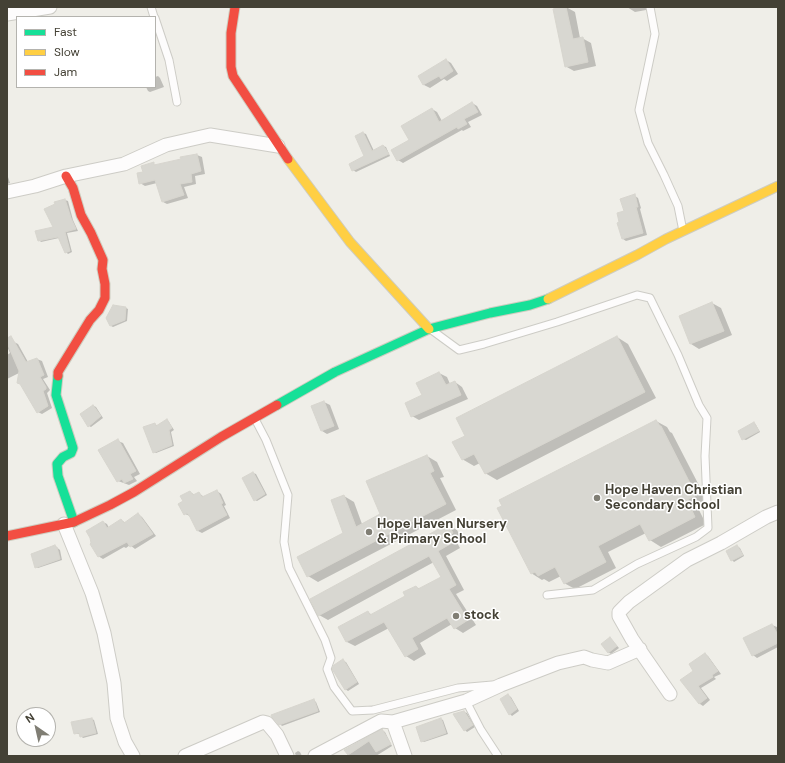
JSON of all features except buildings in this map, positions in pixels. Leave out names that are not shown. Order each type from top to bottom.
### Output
[{"type":"street","points":[[7,14],[50,7]]},
{"type":"street","points":[[235,7],[231,33],[231,67],[233,76],[278,146],[350,242],[429,329]]},
{"type":"street","points":[[7,192],[35,186],[66,176],[124,164],[166,145],[210,135],[278,146]]},
{"type":"street","points":[[66,176],[73,188],[81,215],[91,232],[103,260],[102,269],[105,284],[105,298],[99,310],[90,320],[58,372],[56,394],[73,448],[71,453],[63,457],[57,464],[58,476],[69,523],[104,633],[114,684],[117,718],[125,742],[133,756]]},
{"type":"street","points":[[7,536],[69,523],[110,505],[134,492],[191,455],[335,372],[429,329],[469,317],[530,305],[549,299],[684,231],[778,186]]},
{"type":"street","points":[[670,694],[619,616],[619,612],[628,602],[687,560],[778,512]]},
{"type":"street","points":[[315,756],[381,721],[392,722],[466,701],[501,685],[558,663],[584,657],[608,663],[640,649]]},
{"type":"street","points":[[185,756],[263,722],[267,723],[277,735],[287,756]]},
{"type":"street","points":[[392,722],[405,756]]},
{"type":"lane","points":[[650,7],[656,34],[639,110],[648,143],[678,206],[684,231]]},
{"type":"lane","points":[[156,21],[169,60],[177,102]]},
{"type":"lane","points":[[429,329],[459,350],[557,322],[637,296],[650,298],[678,355],[699,405],[707,418],[705,456],[708,528],[696,537],[637,564],[593,590],[547,595]]},
{"type":"lane","points":[[255,419],[266,440],[288,495],[284,542],[290,568],[325,640],[331,658],[327,669],[334,687],[352,711],[373,710],[458,688],[501,685]]},
{"type":"lane","points":[[466,701],[480,730],[498,756]]},
{"type":"traffic: fast","points":[[277,405],[335,372],[429,329],[490,313],[530,305],[548,299]]},
{"type":"traffic: fast","points":[[58,376],[56,395],[73,448],[71,453],[63,457],[57,464],[58,476],[74,522]]},
{"type":"traffic: slow","points":[[288,159],[350,242],[429,329]]},
{"type":"traffic: slow","points":[[548,299],[666,239],[778,186]]},
{"type":"traffic: jam","points":[[235,7],[231,33],[231,67],[233,76],[288,159]]},
{"type":"traffic: jam","points":[[58,376],[58,372],[90,320],[99,310],[105,298],[105,284],[102,269],[103,260],[81,215],[73,188],[66,176]]},
{"type":"traffic: jam","points":[[7,536],[74,522],[110,505],[134,492],[221,437],[277,405]]},
{"type":"place","name":"Hope Haven Christian Secondary School","points":[[597,498]]},
{"type":"place","name":"Hope Haven Nursery & Primary School","points":[[369,532]]},
{"type":"place","name":"stock","points":[[456,616]]}]
